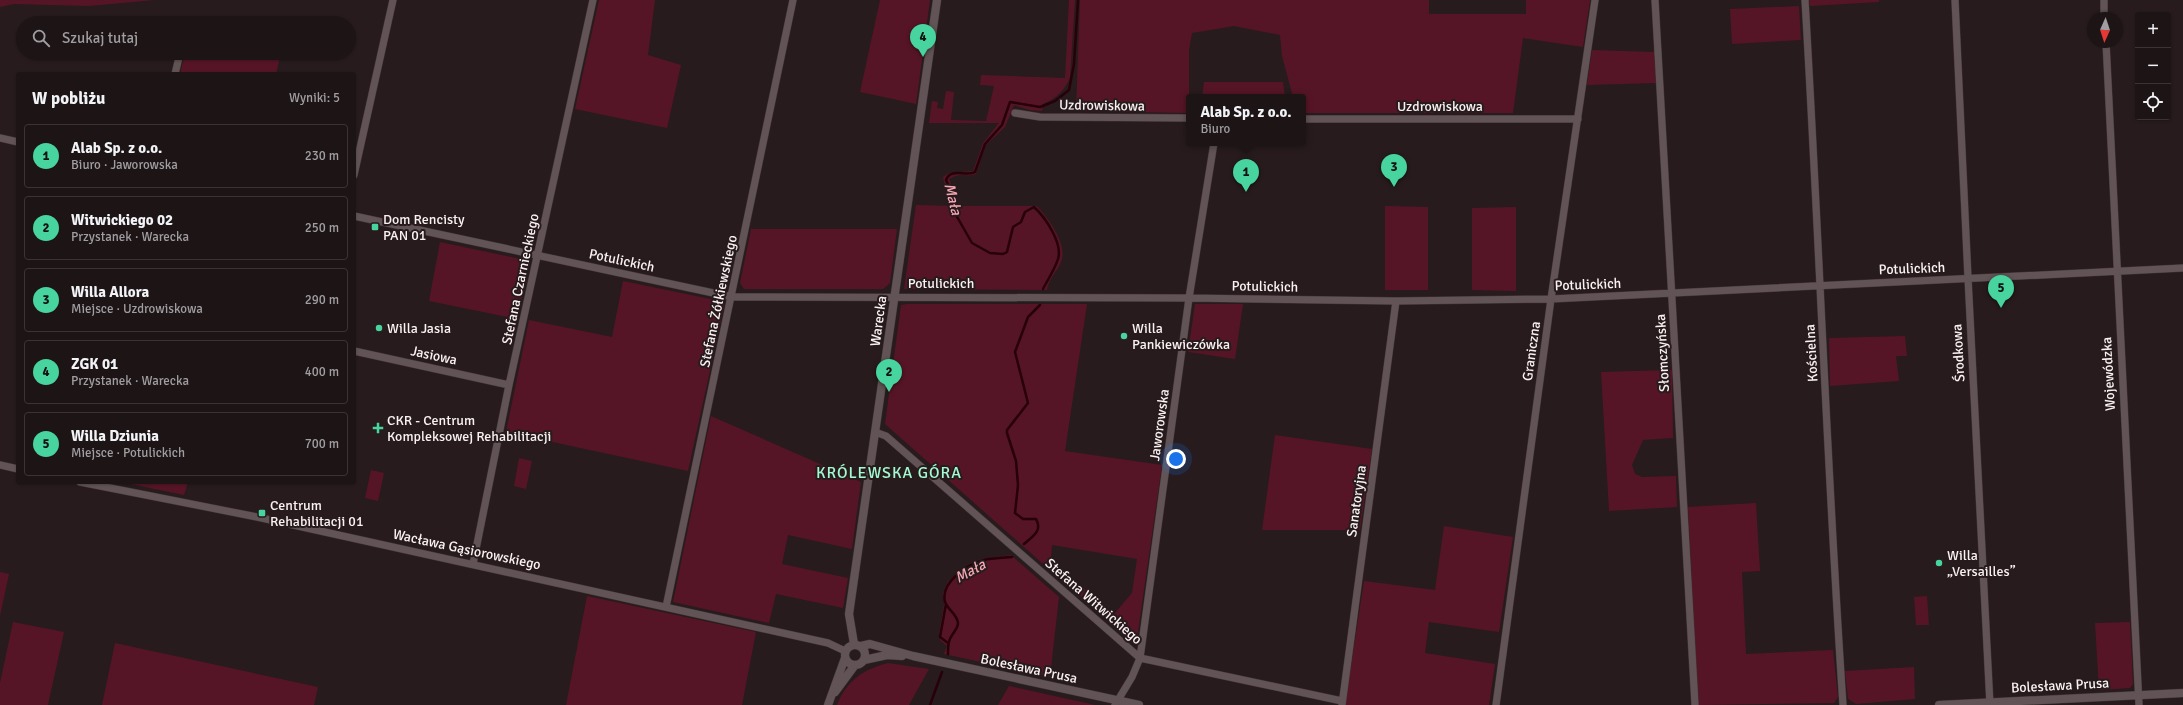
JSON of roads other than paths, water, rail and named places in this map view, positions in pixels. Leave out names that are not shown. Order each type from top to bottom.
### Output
[{"type":"street","points":[[356,166],[393,0]]},
{"type":"street","name":"Stefana Czarnieckiego","points":[[473,564],[509,385],[593,0]]},
{"type":"street","name":"Stefana Żółkiewskiego","points":[[666,607],[793,0]]},
{"type":"street","name":"Warecka","points":[[857,645],[849,614],[937,0]]},
{"type":"street","name":"Graniczna","points":[[1496,705],[1551,299],[1595,0]]},
{"type":"street","name":"Słomczyńska","points":[[1655,0],[1695,705]]},
{"type":"street","name":"Kościelna","points":[[1805,0],[1821,285],[1834,565],[1843,705]]},
{"type":"street","name":"Środkowa","points":[[1955,0],[1990,704]]},
{"type":"street","points":[[2104,0],[2104,12]]},
{"type":"street","name":"Wojewódzka","points":[[2106,48],[2116,272],[2139,705]]},
{"type":"street","points":[[175,72],[178,60]]},
{"type":"street","name":"Uzdrowiskowa","points":[[1015,113],[1040,117],[1186,118]]},
{"type":"street","name":"Uzdrowiskowa","points":[[1306,118],[1578,119]]},
{"type":"street","points":[[0,138],[16,142]]},
{"type":"street","name":"Jaworowska","points":[[1116,703],[1132,677],[1140,658],[1189,298],[1214,146]]},
{"type":"street","name":"Potulickich","points":[[356,216],[732,297],[894,296],[1189,298],[1396,302],[1551,299],[2183,268]]},
{"type":"street","name":"Sanatoryjna","points":[[1342,703],[1396,302]]},
{"type":"street","name":"Jasiowa","points":[[356,351],[509,385]]},
{"type":"street","name":"Stefana Witwickiego","points":[[875,432],[886,436],[1140,658],[1342,703]]},
{"type":"street","points":[[0,465],[16,469]]},
{"type":"street","name":"Wacława Gąsiorowskiego","points":[[90,484],[252,516],[828,643],[845,654]]},
{"type":"street","name":"Bolesława Prusa","points":[[857,645],[870,644],[913,656],[1116,703],[1139,705]]},
{"type":"street","points":[[857,645],[865,652],[864,660],[855,665],[828,704],[848,647],[857,645]]},
{"type":"street","points":[[845,654],[848,662],[855,665]]},
{"type":"street","name":"Bolesława Prusa","points":[[864,660],[887,655],[913,656]]},
{"type":"street","name":"Bolesława Prusa","points":[[1939,705],[1990,704],[2138,694],[2183,693]]},
{"type":"waterway","name":"Mała","points":[[1043,289],[1055,266],[1059,253],[1056,238],[1038,211],[1034,207],[1025,212],[1021,222],[1013,227],[1007,252],[1003,254],[990,253],[972,243],[956,215],[958,206],[946,180],[951,174],[967,174],[975,172],[985,144],[1002,125],[1010,102],[1040,107],[1055,101],[1069,90],[1074,64],[1078,0]]},
{"type":"waterway","name":"Mała","points":[[1024,544],[1036,533],[1038,523],[1036,519],[1023,519],[1015,513],[1018,485],[1016,461],[1007,430],[1028,403],[1015,352],[1028,317],[1040,305]]},
{"type":"waterway","name":"Mała","points":[[948,654],[950,639],[957,628],[958,623],[956,617],[945,602],[945,595],[951,581],[970,565],[987,559],[1012,557]]},
{"type":"waterway","name":"Mała","points":[[946,604],[940,637],[948,643]]},
{"type":"waterway","name":"Mała","points":[[930,705],[942,672]]},
{"type":"place","name":"ZGK 01","points":[[923,57]]},
{"type":"place","name":"Willa Allora","points":[[1394,187]]},
{"type":"place","name":"Alab Sp. z o.o.","points":[[1246,192]]},
{"type":"place","name":"Dom Rencisty PAN 01","points":[[375,227]]},
{"type":"place","name":"Willa Dziunia","points":[[2001,308]]},
{"type":"place","name":"Willa Jasia","points":[[379,328]]},
{"type":"place","name":"Willa Pankiewiczówka","points":[[1124,336]]},
{"type":"place","name":"Witwickiego 02","points":[[889,392]]},
{"type":"place","name":"CKR - Centrum Kompleksowej Rehabilitacji","points":[[378,428]]},
{"type":"place","name":"Centrum Rehabilitacji 01","points":[[262,513]]},
{"type":"place","name":"Willa „Versailles”","points":[[1939,563]]},
{"type":"district","name":"KRÓLEWSKA GÓRA","points":[[889,472]]}]
